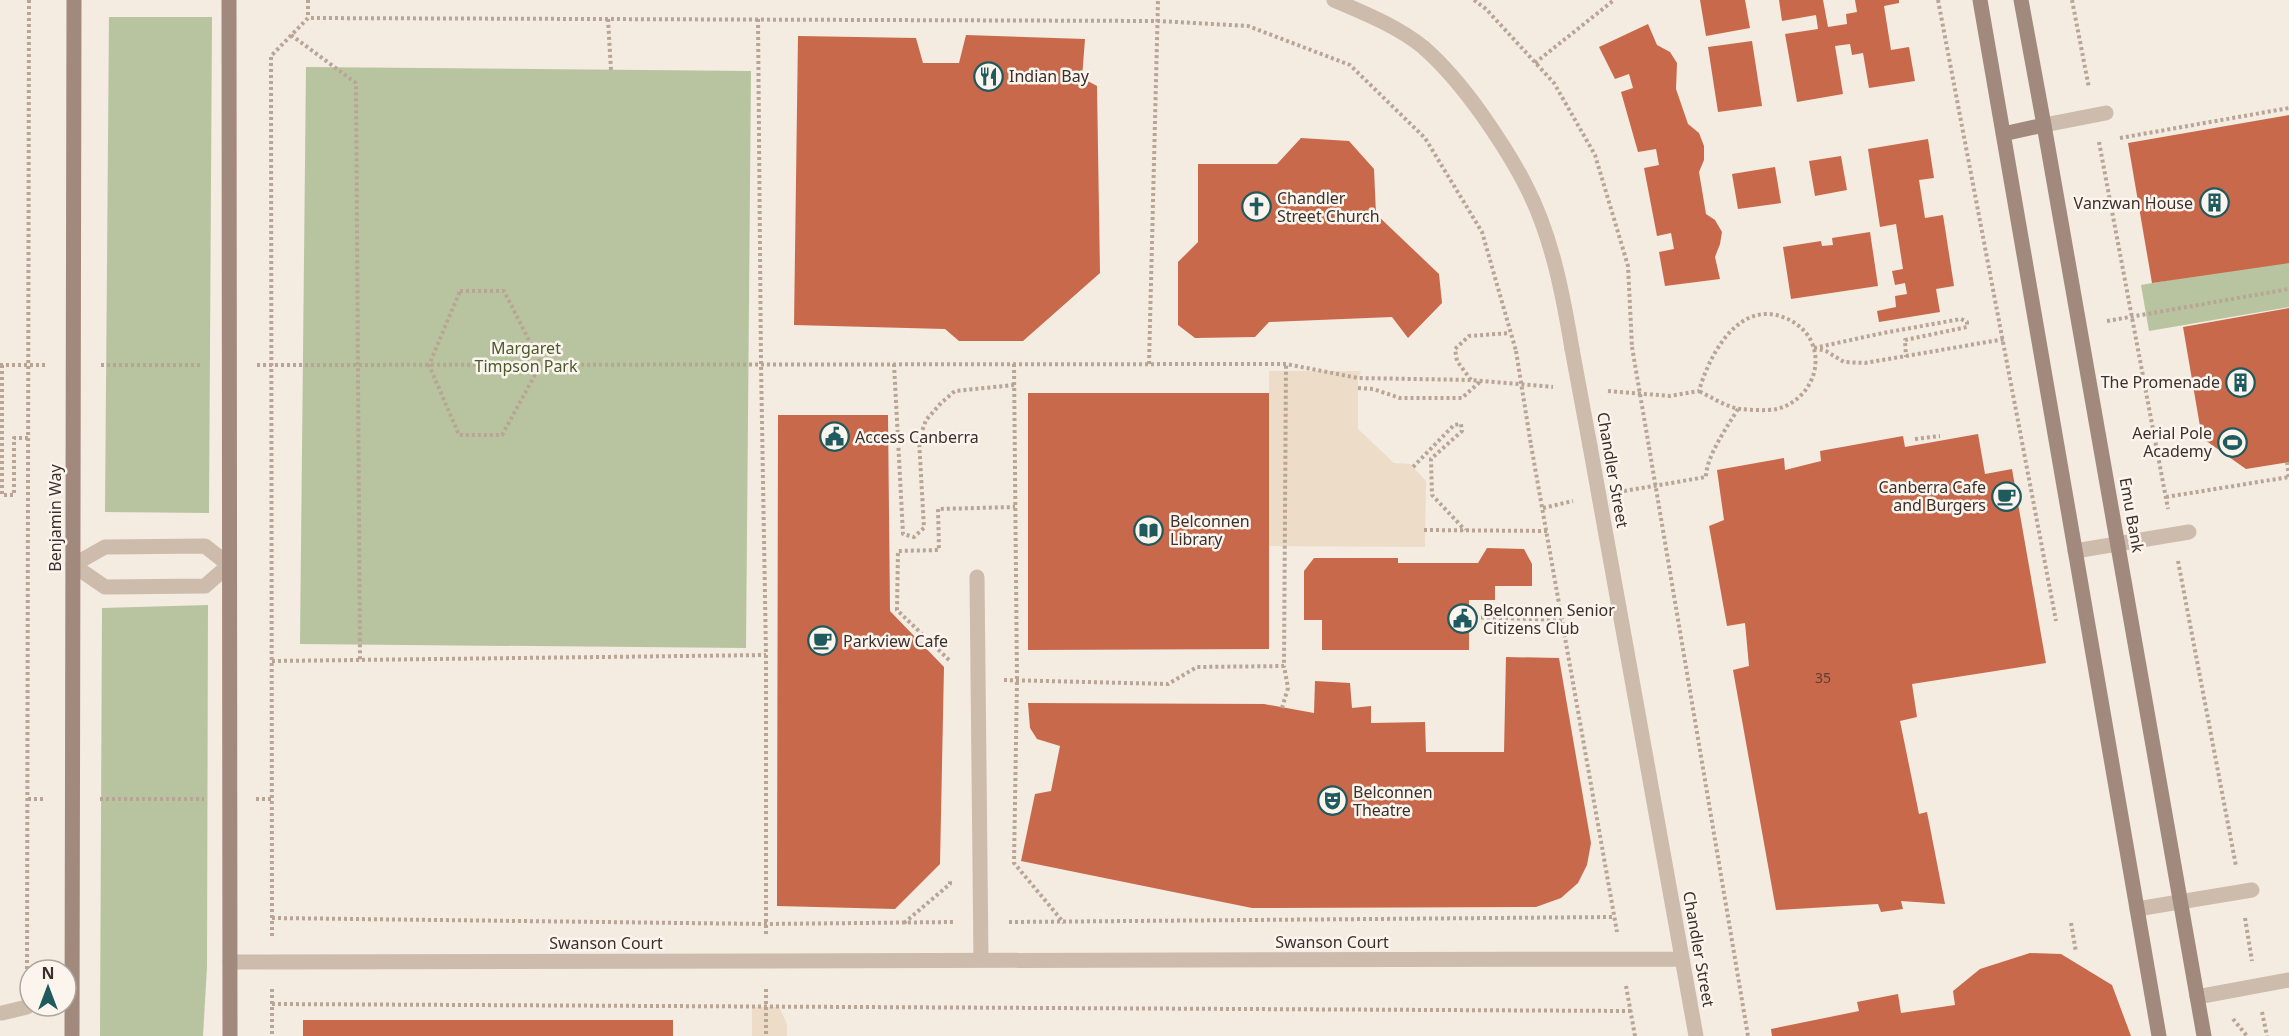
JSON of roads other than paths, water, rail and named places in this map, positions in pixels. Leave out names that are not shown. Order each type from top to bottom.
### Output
[{"type":"street","name":"Benjamin Way","points":[[72,1036],[74,0]]},
{"type":"street","points":[[229,0],[230,1036]]},
{"type":"street","name":"Chandler Street","points":[[1334,0],[1373,16],[1422,47],[1465,90],[1503,145],[1527,189],[1547,240],[1566,314],[1696,1036]]},
{"type":"street","points":[[1980,0],[2159,1036]]},
{"type":"street","name":"Emu Bank","points":[[2021,0],[2205,1036]]},
{"type":"street","points":[[2003,134],[2100,114]]},
{"type":"street","points":[[2075,551],[2189,532]]},
{"type":"street","points":[[205,546],[230,565],[205,586],[105,587],[73,565],[105,547],[205,546]]},
{"type":"street","points":[[978,577],[981,960]]},
{"type":"street","points":[[2137,909],[2247,891]]},
{"type":"street","name":"Swanson Court","points":[[230,962],[1682,959]]},
{"type":"street","points":[[2197,997],[2289,980]]},
{"type":"street","points":[[2,1013],[18,1008]]},
{"type":"place","name":"Indian Bay","points":[[988,76]]},
{"type":"place","name":"Vanzwan House","points":[[2214,203]]},
{"type":"place","name":"Chandler Street Church","points":[[1256,207]]},
{"type":"place","name":"The Promenade","points":[[2241,382]]},
{"type":"place","name":"Access Canberra","points":[[834,437]]},
{"type":"place","name":"Aerial Pole Academy","points":[[2233,442]]},
{"type":"place","name":"Canberra Cafe and Burgers","points":[[2007,496]]},
{"type":"place","name":"Belconnen Library","points":[[1149,530]]},
{"type":"place","name":"Belconnen Senior Citizens Club","points":[[1462,619]]},
{"type":"place","name":"Parkview Cafe","points":[[822,641]]},
{"type":"place","name":"Belconnen Theatre","points":[[1332,801]]},
{"type":"park label","name":"Margaret Timpson Park","points":[[526,357]]}]
